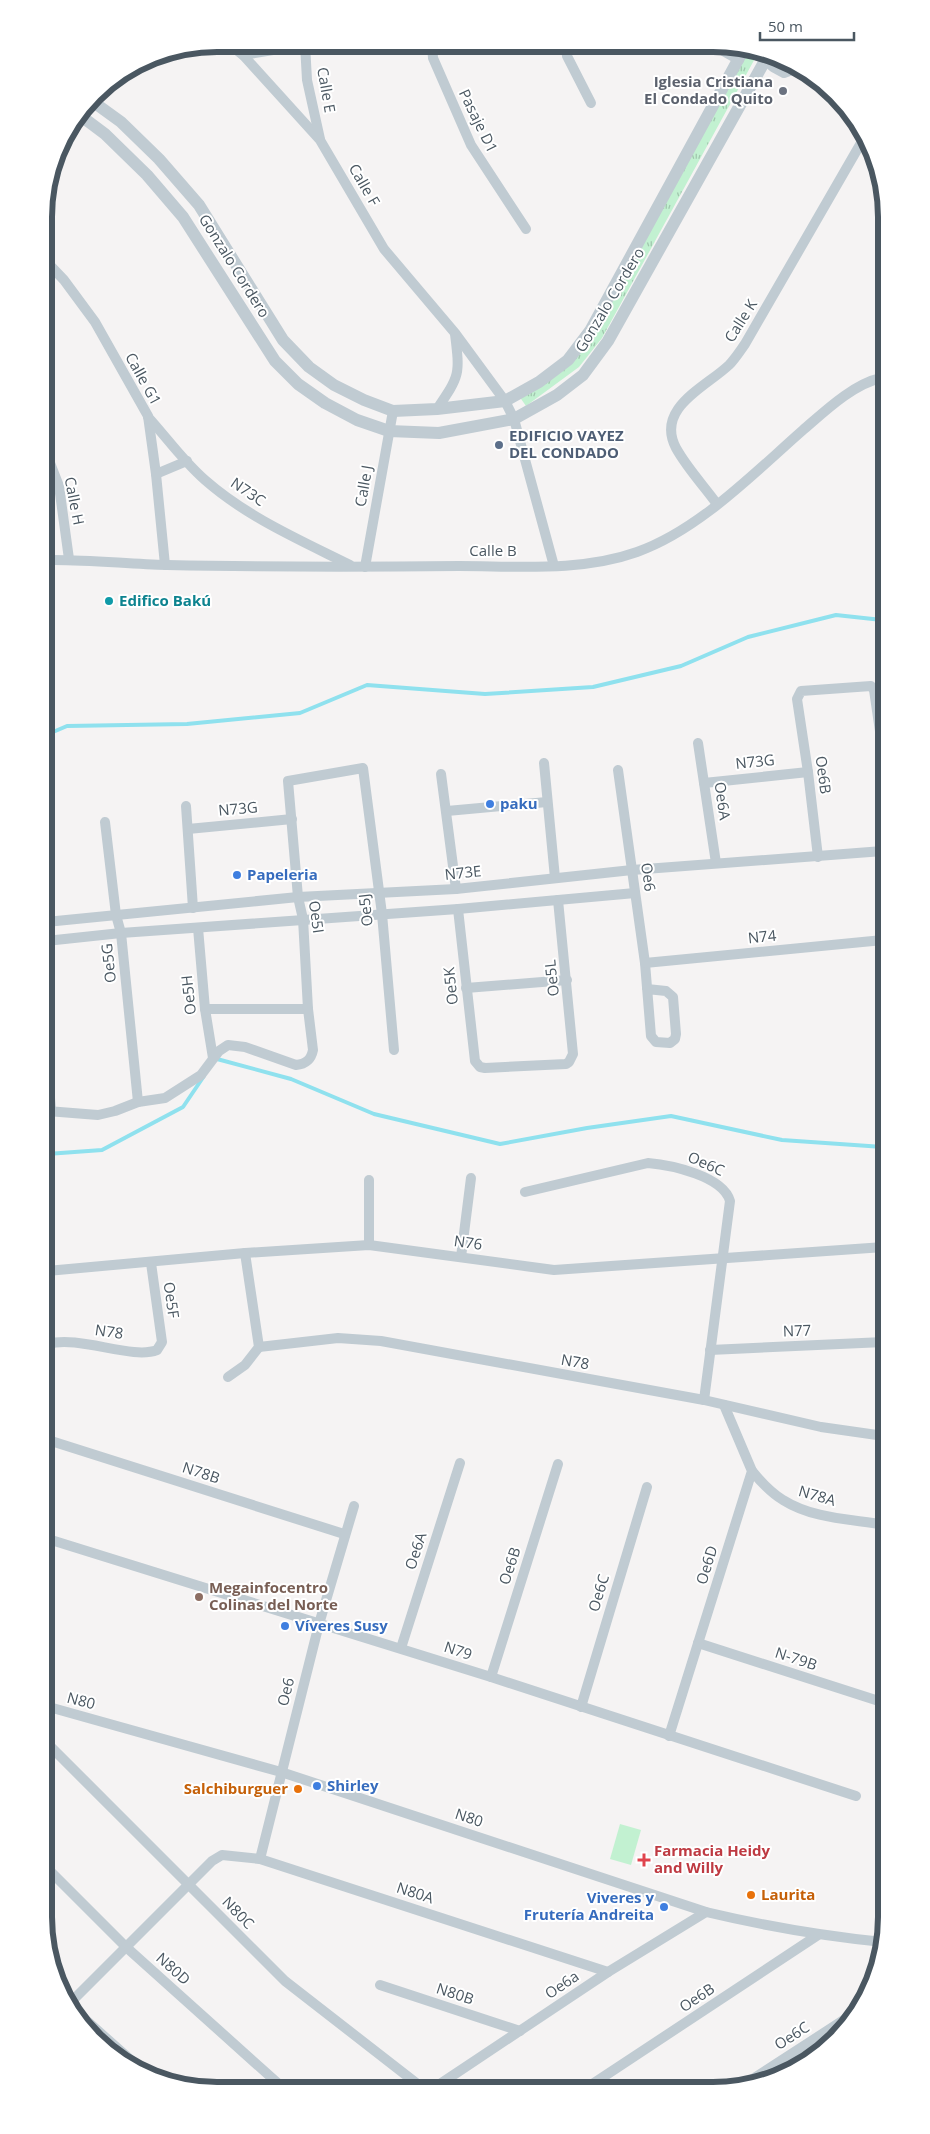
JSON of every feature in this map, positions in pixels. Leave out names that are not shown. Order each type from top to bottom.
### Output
[{"type":"street","name":"Calle F","points":[[239,52],[320,140],[384,249],[455,333],[505,401],[514,419],[554,566]]},
{"type":"street","points":[[243,55],[258,52]]},
{"type":"street","name":"Calle E","points":[[305,52],[307,80],[320,140]]},
{"type":"street","name":"Pasaje D1","points":[[433,52],[433,58],[470,145],[526,229]]},
{"type":"street","points":[[567,52],[591,103]]},
{"type":"street","points":[[728,54],[739,60]]},
{"type":"street","name":"Gonzalo Cordero","points":[[97,105],[127,128],[159,159],[199,205],[283,340],[309,367],[334,385],[364,400],[393,411],[437,409],[505,401],[539,382],[568,360],[590,332],[741,55]]},
{"type":"street","name":"Gonzalo Cordero","points":[[85,119],[105,134],[184,217],[275,361],[298,384],[325,404],[357,420],[389,431],[439,433],[514,419],[557,395],[583,375],[608,341],[765,61]]},
{"type":"street","points":[[770,63],[773,67],[784,73],[788,72]]},
{"type":"street","name":"Calle K","points":[[717,504],[676,448],[672,434],[676,412],[682,402],[729,365],[745,344],[860,145]]},
{"type":"street","name":"Calle G1","points":[[53,268],[64,280],[94,322],[148,416],[165,565]]},
{"type":"street","points":[[437,409],[456,381],[459,367],[455,333]]},
{"type":"street","name":"Calle B","points":[[53,560],[165,565],[365,567],[554,566],[605,561],[638,552],[668,538],[717,504],[831,406],[855,390],[878,379]]},
{"type":"street","name":"Calle J","points":[[365,567],[393,411]]},
{"type":"street","name":"N73C","points":[[148,416],[204,479],[236,505],[283,532],[353,566]]},
{"type":"street","points":[[156,474],[187,460]]},
{"type":"street","name":"Calle H","points":[[53,470],[59,486],[69,559]]},
{"type":"street","name":"Oe6B","points":[[818,857],[797,697],[801,691],[868,685],[874,690],[878,715]]},
{"type":"street","name":"Oe6A","points":[[698,743],[716,863]]},
{"type":"street","points":[[544,764],[556,878]]},
{"type":"street","name":"Oe5J","points":[[288,781],[363,768],[380,894],[394,1050]]},
{"type":"street","name":"Oe6","points":[[618,770],[645,964],[647,990],[652,1039],[656,1042],[673,1042],[676,1034],[673,998],[666,991],[647,990]]},
{"type":"street","name":"N73G","points":[[704,783],[808,772]]},
{"type":"street","points":[[441,774],[456,889]]},
{"type":"street","name":"Oe5I","points":[[213,1058],[228,1045],[233,1044],[245,1046],[296,1065],[303,1064],[312,1057],[304,919],[298,897],[288,781]]},
{"type":"street","points":[[447,811],[547,802]]},
{"type":"street","points":[[186,806],[193,908]]},
{"type":"street","name":"N73G","points":[[188,829],[292,819]]},
{"type":"street","name":"Oe5G","points":[[106,822],[116,915],[121,933],[138,1102]]},
{"type":"street","name":"N73E","points":[[53,921],[298,897],[456,889],[632,870],[878,851]]},
{"type":"street","points":[[53,940],[121,933],[458,909],[635,893]]},
{"type":"street","name":"Oe5L","points":[[475,1061],[480,1067],[485,1068],[566,1064],[570,1062],[573,1054],[558,900]]},
{"type":"street","name":"Oe5K","points":[[458,909],[475,1061]]},
{"type":"street","name":"Oe5H","points":[[198,928],[205,1009],[213,1058]]},
{"type":"street","name":"N74","points":[[645,964],[878,941]]},
{"type":"street","points":[[466,988],[567,980]]},
{"type":"street","points":[[205,1009],[308,1009]]},
{"type":"street","points":[[52,1111],[98,1115],[138,1102],[165,1098],[178,1092],[201,1075],[213,1058]]},
{"type":"street","name":"Oe6C","points":[[525,1192],[648,1163],[667,1164],[724,1188],[730,1201],[721,1258],[704,1400]]},
{"type":"street","points":[[461,1257],[472,1178]]},
{"type":"street","points":[[369,1180],[369,1245]]},
{"type":"street","name":"N76","points":[[52,1271],[245,1253],[369,1245],[554,1270],[877,1247]]},
{"type":"street","points":[[228,1377],[245,1365],[259,1347],[245,1253]]},
{"type":"street","name":"Oe5F","points":[[150,1263],[162,1342]]},
{"type":"street","name":"N78","points":[[259,1347],[338,1338],[358,1338],[704,1400],[820,1427],[877,1435]]},
{"type":"street","name":"N78","points":[[52,1344],[70,1342],[144,1352],[157,1350],[162,1342]]},
{"type":"street","name":"N77","points":[[710,1350],[877,1342]]},
{"type":"street","points":[[724,1405],[752,1471]]},
{"type":"street","name":"N78B","points":[[52,1441],[344,1534]]},
{"type":"street","name":"Oe6A","points":[[401,1648],[460,1463]]},
{"type":"street","name":"Oe6B","points":[[491,1677],[558,1464]]},
{"type":"street","name":"N78A","points":[[752,1471],[777,1496],[797,1508],[814,1514],[877,1524]]},
{"type":"street","name":"Oe6D","points":[[669,1736],[752,1471]]},
{"type":"street","name":"Oe6C","points":[[581,1707],[647,1487]]},
{"type":"street","name":"Oe6","points":[[260,1859],[319,1624],[344,1534],[354,1506]]},
{"type":"street","name":"N79","points":[[52,1540],[401,1648],[856,1796]]},
{"type":"street","name":"N-79B","points":[[698,1643],[877,1701]]},
{"type":"street","name":"N80","points":[[52,1708],[281,1772],[706,1912],[765,1926],[818,1935],[875,1941]]},
{"type":"street","name":"N80C","points":[[52,1748],[285,1981],[415,2082]]},
{"type":"street","name":"N80A","points":[[190,1884],[212,1861],[222,1855],[260,1859],[608,1972]]},
{"type":"street","name":"N80D","points":[[52,1873],[126,1947],[278,2082]]},
{"type":"street","points":[[75,1998],[190,1884]]},
{"type":"street","name":"Oe6a","points":[[443,2082],[608,1972],[706,1912]]},
{"type":"street","name":"Oe6B","points":[[596,2082],[818,1935]]},
{"type":"street","name":"N80B","points":[[380,1985],[520,2031]]},
{"type":"street","name":"Oe6C","points":[[760,2074],[836,2025]]},
{"type":"green space","points":[[744,56],[755,58],[602,338],[579,367],[526,406],[519,396],[568,365]]},
{"type":"green space","points":[[620,1824],[641,1830],[631,1865],[610,1859]]},
{"type":"waterway","points":[[53,732],[67,726],[187,724],[300,713],[367,685],[485,694],[593,687],[681,666],[748,637],[836,615],[878,620]]},
{"type":"waterway","points":[[217,1059],[291,1079],[374,1114],[500,1144],[587,1128],[671,1116],[782,1140],[877,1147]]},
{"type":"waterway","points":[[52,1154],[102,1150],[183,1107],[204,1076]]},
{"type":"place","name":"Iglesia Cristiana El Condado Quito","points":[[783,91]]},
{"type":"place","name":"EDIFICIO VAYEZ DEL CONDADO","points":[[499,445]]},
{"type":"place","name":"Edifico Bakú","points":[[109,601]]},
{"type":"place","name":"paku","points":[[490,804]]},
{"type":"place","name":"Papeleria","points":[[237,875]]},
{"type":"place","name":"Megainfocentro Colinas del Norte","points":[[199,1597]]},
{"type":"place","name":"Víveres Susy","points":[[285,1626]]},
{"type":"place","name":"Shirley","points":[[317,1786]]},
{"type":"place","name":"Salchiburguer","points":[[298,1789]]},
{"type":"place","name":"Farmacia Heidy and Willy","points":[[644,1860]]},
{"type":"place","name":"Laurita","points":[[751,1895]]},
{"type":"place","name":"Viveres y Frutería Andreita","points":[[664,1907]]}]
